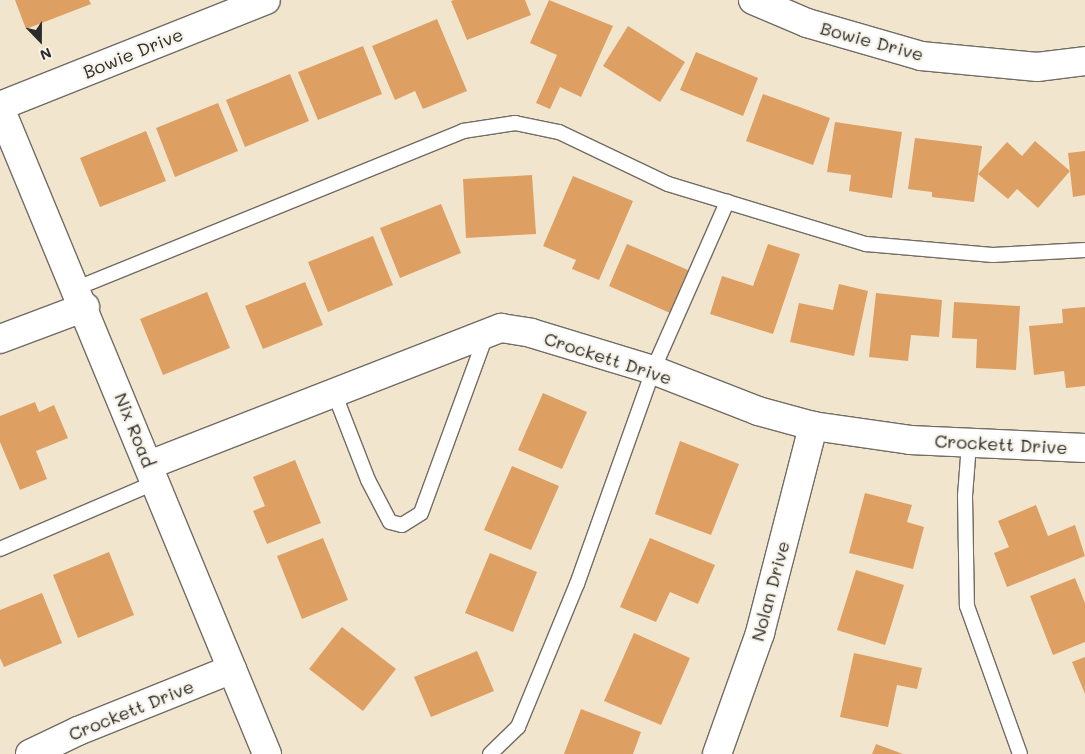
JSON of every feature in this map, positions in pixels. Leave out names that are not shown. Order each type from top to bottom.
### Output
[{"type":"street","name":"Bowie Drive","points":[[0,107],[266,0]]},
{"type":"street","name":"Bowie Drive","points":[[753,0],[807,22],[921,56],[1037,66],[1085,61]]},
{"type":"street","name":"Nix Road","points":[[0,107],[81,297],[267,754]]},
{"type":"street","points":[[0,340],[81,297]]},
{"type":"street","name":"Crockett Drive","points":[[153,474],[335,395],[501,328],[531,334],[653,370],[758,411],[813,426],[910,440],[1085,448]]},
{"type":"street","name":"Nolan Drive","points":[[718,754],[760,633],[813,426]]},
{"type":"street","name":"Crockett Drive","points":[[30,754],[78,731],[232,669]]},
{"type":"lane","points":[[81,297],[463,131],[515,123],[559,132],[668,184],[866,244],[993,255],[1085,250]]},
{"type":"lane","points":[[490,754],[518,727],[577,584],[653,370],[727,202]]},
{"type":"lane","points":[[335,395],[368,480],[390,522],[402,525],[421,513],[428,498],[486,334]]},
{"type":"lane","points":[[969,444],[964,496],[968,606],[1020,754]]},
{"type":"lane","points":[[0,549],[153,474]]},
{"type":"building","points":[[15,0],[89,0],[91,4],[26,29]]},
{"type":"building","points":[[525,0],[531,15],[467,40],[451,1]]},
{"type":"building","points":[[549,0],[613,26],[581,97],[560,87],[550,109],[536,103],[557,55],[530,43]]},
{"type":"building","points":[[437,19],[467,91],[423,109],[415,91],[395,100],[372,46]]},
{"type":"building","points":[[628,26],[685,62],[660,102],[603,66]]},
{"type":"building","points":[[363,46],[382,94],[318,120],[298,72]]},
{"type":"building","points":[[696,52],[758,78],[743,116],[680,90]]},
{"type":"building","points":[[290,74],[309,121],[245,147],[226,100]]},
{"type":"building","points":[[763,94],[830,118],[813,165],[746,141]]},
{"type":"building","points":[[218,103],[238,151],[175,177],[156,128]]},
{"type":"building","points":[[835,122],[902,132],[892,198],[849,191],[851,175],[827,172]]},
{"type":"building","points":[[146,131],[166,181],[100,207],[80,158]]},
{"type":"building","points":[[915,138],[982,146],[974,202],[932,197],[932,192],[908,189]]},
{"type":"building","points":[[1035,141],[1070,171],[1038,208],[1017,189],[1008,199],[978,174],[1007,142],[1022,156]]},
{"type":"building","points":[[1085,151],[1085,195],[1073,197],[1068,153]]},
{"type":"building","points":[[532,175],[536,234],[466,238],[463,179]]},
{"type":"building","points":[[573,176],[633,201],[599,280],[572,269],[576,260],[543,246]]},
{"type":"building","points":[[441,204],[461,253],[400,278],[380,228]]},
{"type":"building","points":[[373,236],[393,285],[328,312],[308,262]]},
{"type":"building","points":[[627,244],[688,270],[670,313],[609,286]]},
{"type":"building","points":[[768,244],[800,254],[773,334],[710,314],[722,276],[753,286]]},
{"type":"building","points":[[305,282],[323,325],[263,349],[245,306]]},
{"type":"building","points":[[839,284],[868,291],[854,356],[790,342],[799,303],[833,310]]},
{"type":"building","points":[[207,292],[230,348],[163,375],[140,319]]},
{"type":"building","points":[[876,293],[942,300],[939,337],[911,335],[908,361],[869,357]]},
{"type":"building","points":[[954,302],[1020,306],[1016,370],[976,368],[977,339],[952,338]]},
{"type":"building","points":[[1085,307],[1085,386],[1066,388],[1064,371],[1034,375],[1029,326],[1063,323],[1062,309]]},
{"type":"building","points":[[543,393],[587,412],[562,469],[518,450]]},
{"type":"building","points":[[35,402],[39,412],[54,405],[68,438],[36,451],[47,479],[20,490],[0,442],[0,416]]},
{"type":"building","points":[[680,441],[739,464],[711,535],[655,514]]},
{"type":"building","points":[[295,460],[321,523],[267,544],[253,511],[265,506],[253,477]]},
{"type":"building","points":[[512,466],[559,486],[531,550],[484,530]]},
{"type":"building","points":[[865,493],[912,505],[907,522],[924,527],[913,569],[849,553]]},
{"type":"building","points":[[1036,505],[1048,536],[1075,525],[1085,556],[1007,587],[994,553],[1009,547],[998,521]]},
{"type":"building","points":[[323,538],[348,600],[302,619],[277,556]]},
{"type":"building","points":[[650,538],[715,565],[698,604],[670,592],[656,622],[620,607]]},
{"type":"building","points":[[109,552],[134,615],[78,638],[53,575]]},
{"type":"building","points":[[490,553],[537,572],[513,632],[465,613]]},
{"type":"building","points":[[856,570],[904,585],[885,645],[837,630]]},
{"type":"building","points":[[1075,578],[1085,603],[1085,642],[1053,655],[1030,596]]},
{"type":"building","points":[[42,593],[62,643],[4,667],[0,658],[0,610]]},
{"type":"building","points":[[342,627],[396,669],[363,711],[309,669]]},
{"type":"building","points":[[634,633],[690,658],[661,725],[604,701]]},
{"type":"building","points":[[477,651],[494,691],[431,717],[414,677]]},
{"type":"building","points":[[854,653],[922,668],[917,689],[897,685],[888,727],[840,717]]},
{"type":"building","points":[[1085,657],[1085,694],[1072,662]]},
{"type":"building","points":[[581,709],[641,732],[633,754],[564,754]]},
{"type":"building","points":[[876,744],[903,754],[872,754]]}]
